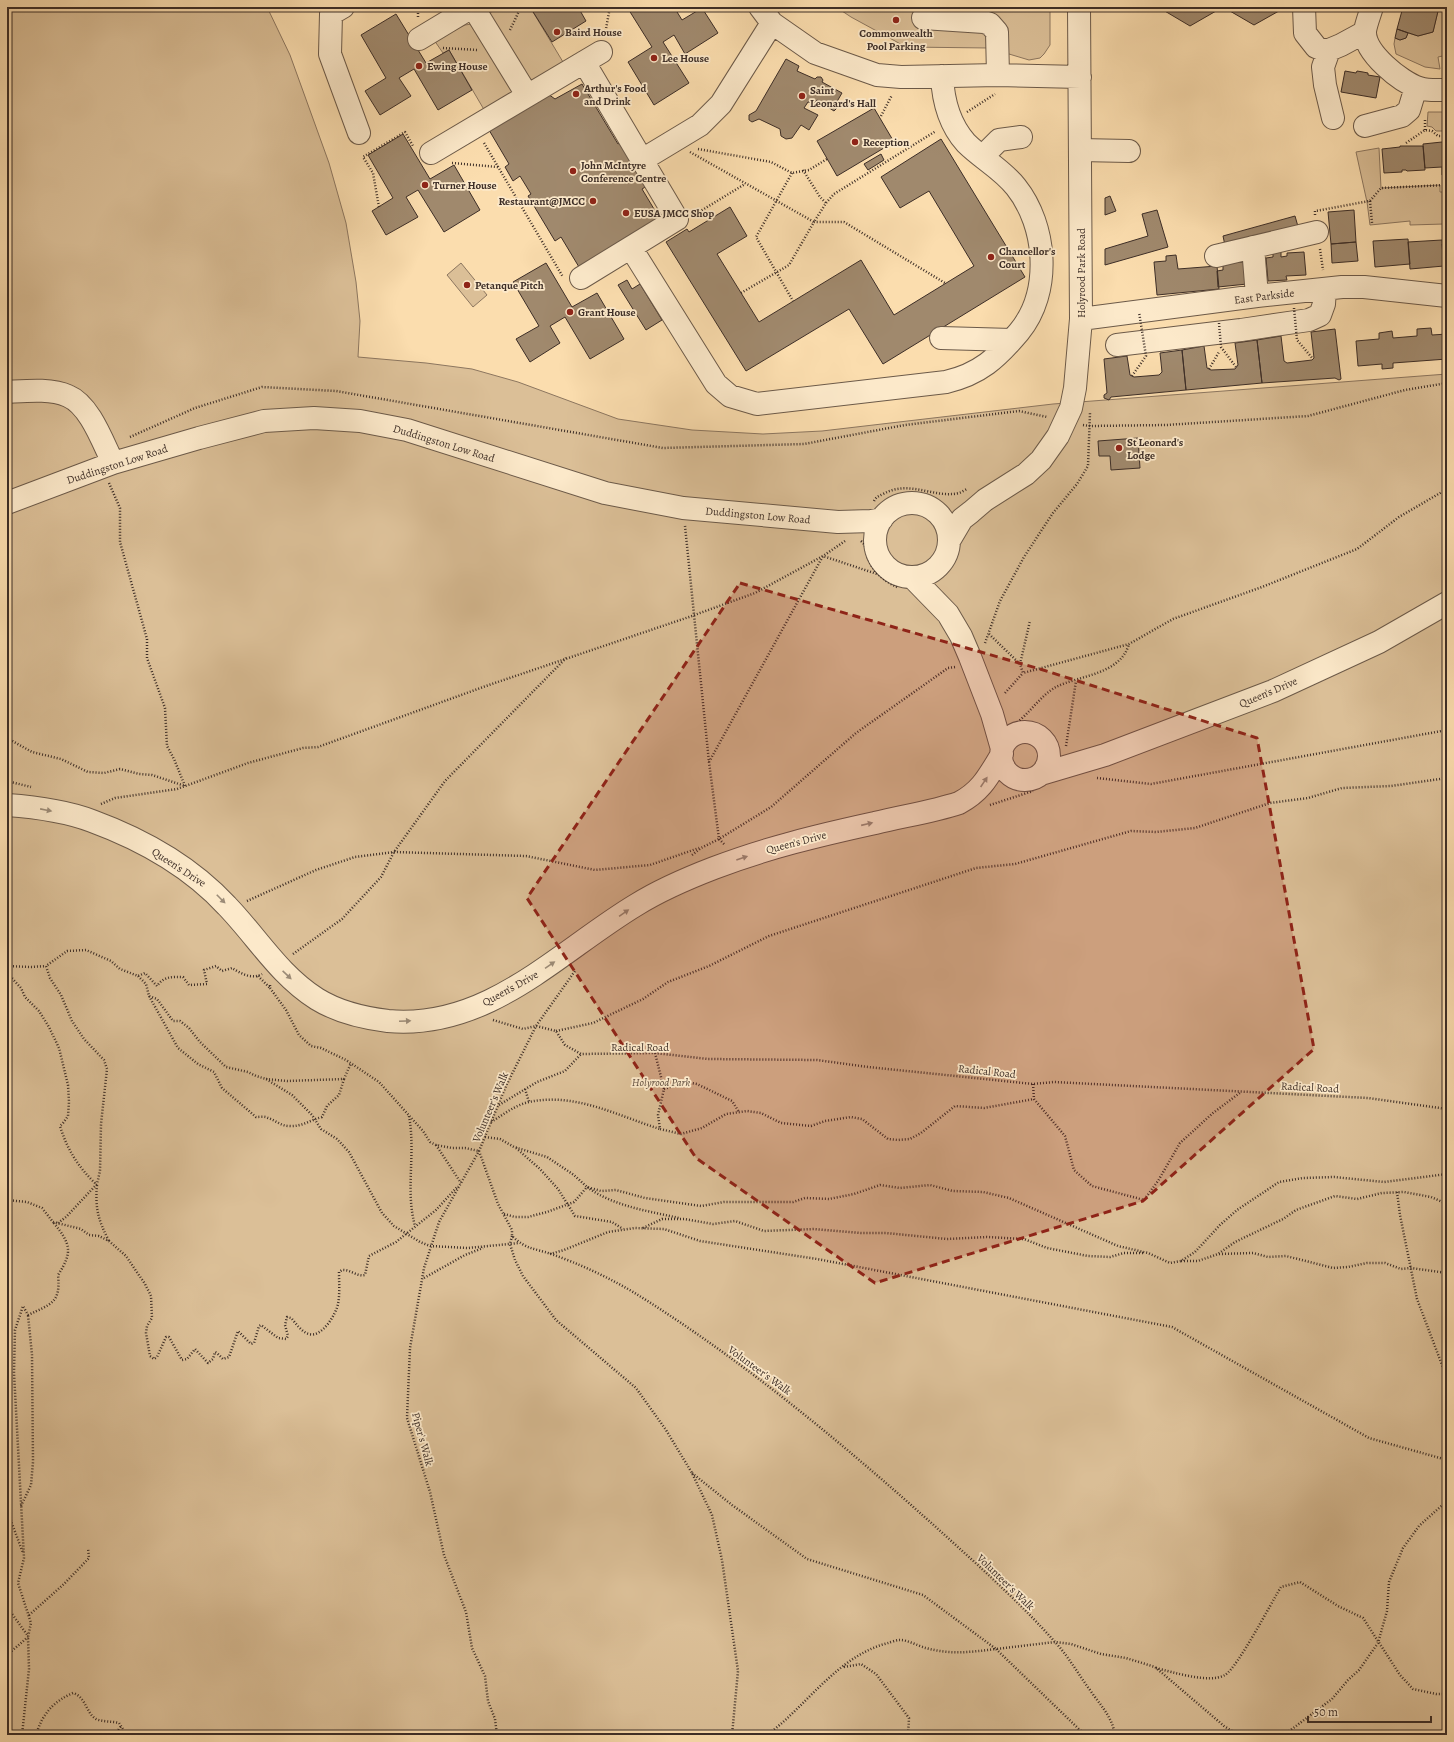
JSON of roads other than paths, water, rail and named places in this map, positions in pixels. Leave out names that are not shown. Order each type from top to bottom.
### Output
[{"type":"street","points":[[343,7],[332,14],[330,54],[359,133]]},
{"type":"street","points":[[419,39],[473,7],[527,95]]},
{"type":"street","name":"Holyrood Park Road","points":[[985,500],[1021,477],[1037,464],[1053,445],[1066,421],[1071,408],[1075,388],[1081,319],[1079,7]]},
{"type":"street","points":[[1304,7],[1305,32],[1316,47],[1323,50],[1329,50],[1365,32]]},
{"type":"street","points":[[1372,7],[1365,32],[1370,48],[1381,62],[1416,87],[1425,90],[1447,90]]},
{"type":"street","points":[[642,160],[680,142],[721,104],[766,15],[816,53],[877,75],[901,77],[998,75],[1080,77]]},
{"type":"street","points":[[923,18],[990,24],[997,32],[998,75]]},
{"type":"street","points":[[1329,50],[1323,67],[1324,85],[1333,118]]},
{"type":"street","points":[[439,158],[474,127],[592,57],[642,160],[676,219],[582,278]]},
{"type":"street","points":[[631,248],[716,384],[730,396],[757,404],[946,382],[972,374],[995,357],[1012,340],[1029,318],[1039,290],[1042,257],[1033,218],[1023,197],[1009,178],[966,142],[952,121],[944,102],[942,76]]},
{"type":"street","points":[[1365,126],[1402,116],[1409,110],[1416,87]]},
{"type":"street","points":[[983,156],[999,140],[1021,137]]},
{"type":"street","points":[[1080,150],[1129,151]]},
{"type":"street","points":[[1216,256],[1317,232]]},
{"type":"street","points":[[1252,247],[1257,296]]},
{"type":"street","name":"East Parkside","points":[[1081,319],[1257,296],[1325,289],[1364,287],[1447,296]]},
{"type":"street","points":[[1117,345],[1234,331],[1308,320],[1320,315],[1324,304],[1325,289]]},
{"type":"street","points":[[941,338],[1012,340]]},
{"type":"street","points":[[7,392],[51,392],[68,396],[80,404],[86,412],[109,455]]},
{"type":"street","name":"Duddingston Low Road","points":[[7,503],[109,455],[199,438],[264,422],[314,418],[360,421],[407,430],[605,493],[683,508],[843,531]]},
{"type":"street","points":[[843,531],[856,528],[875,540],[878,526],[882,519],[892,509],[906,504],[920,504],[951,509],[985,500]]},
{"type":"street","name":"Queen's Drive","points":[[949,541],[962,519],[985,500]]},
{"type":"street","name":"Queen's Drive","points":[[927,506],[939,514],[947,527],[949,548],[943,561],[944,601],[948,614],[961,636],[972,662],[990,712],[1002,752],[1004,768],[1014,777],[1028,780],[1041,774],[1064,756],[1112,752],[1272,691],[1379,642],[1447,603]]},
{"type":"street","points":[[843,531],[871,521],[882,519]]},
{"type":"street","name":"Queen's Drive","points":[[875,540],[878,554],[886,566],[898,574],[912,577],[948,614]]},
{"type":"street","points":[[912,577],[926,575],[943,561]]},
{"type":"street","name":"Queen's Drive","points":[[7,805],[44,809],[90,820],[152,849],[188,871],[208,886],[230,909],[262,945],[276,965],[299,986],[318,1000],[344,1011],[370,1019],[398,1022],[427,1020],[456,1014],[474,1008],[522,984],[636,904],[676,884],[740,859],[818,836],[959,803],[981,788],[1013,731],[990,712]]},
{"type":"street","points":[[1013,731],[1027,732],[1036,735],[1064,756]]},
{"type":"street","points":[[1041,774],[1048,762],[1064,756]]},
{"type":"place","name":"Commonwealth Pool Parking","points":[[896,20]]},
{"type":"place","name":"Baird House","points":[[557,32]]},
{"type":"place","name":"Lee House","points":[[654,58]]},
{"type":"place","name":"Ewing House","points":[[419,66]]},
{"type":"place","name":"Arthur's Food and Drink","points":[[576,94]]},
{"type":"place","name":"Saint Leonard's Hall","points":[[802,96]]},
{"type":"place","name":"Reception","points":[[855,142]]},
{"type":"place","name":"John McIntyre Conference Centre","points":[[573,171]]},
{"type":"place","name":"Turner House","points":[[425,185]]},
{"type":"place","name":"Restaurant@JMCC","points":[[593,201]]},
{"type":"place","name":"EUSA JMCC Shop","points":[[626,213]]},
{"type":"place","name":"Chancellor's Court","points":[[991,257]]},
{"type":"place","name":"Petanque Pitch","points":[[467,285]]},
{"type":"place","name":"Grant House","points":[[570,312]]},
{"type":"place","name":"St Leonard's Lodge","points":[[1119,448]]},
{"type":"park label","name":"Holyrood Park","points":[[661,1082]]}]
